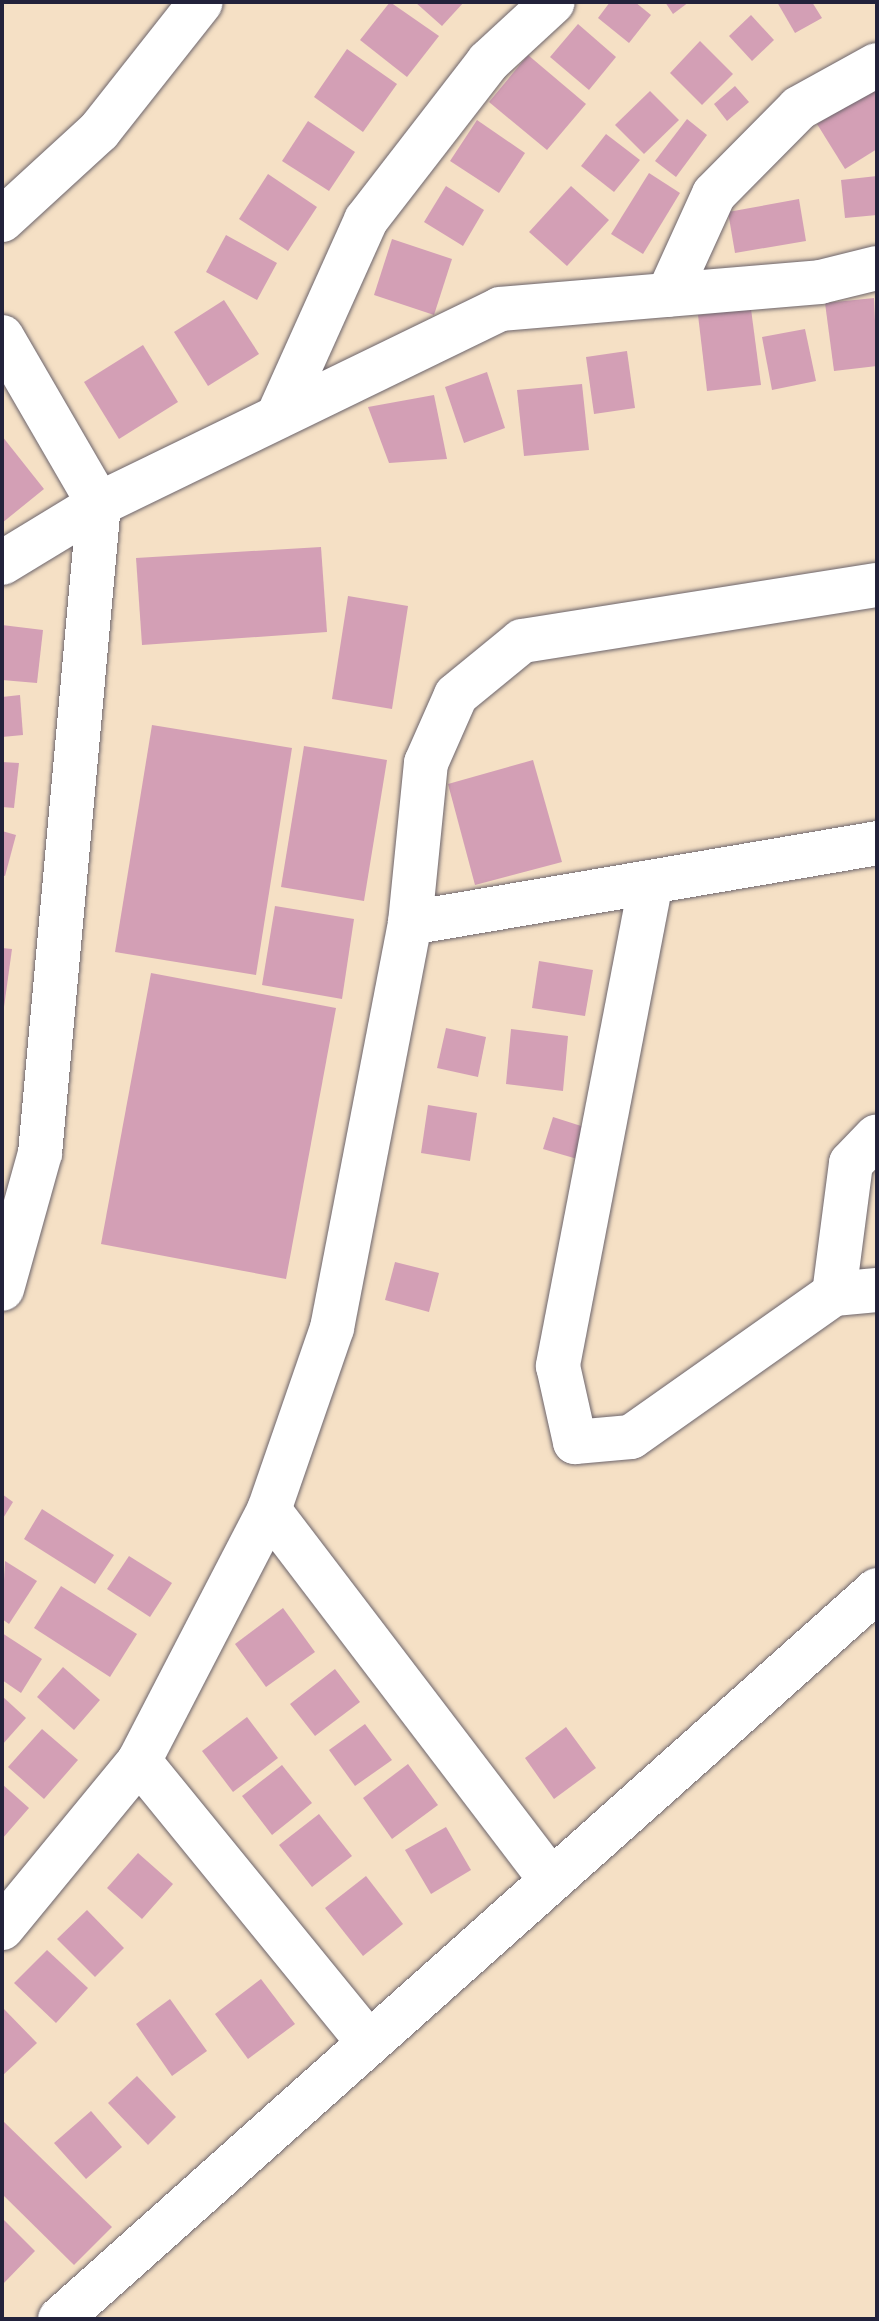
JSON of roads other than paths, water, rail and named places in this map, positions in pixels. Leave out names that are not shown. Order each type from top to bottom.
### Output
[{"type":"street","points":[[2,220],[99,131],[201,2]]},
{"type":"street","points":[[278,416],[366,220],[488,62],[553,2]]},
{"type":"street","points":[[668,295],[714,194],[799,108],[877,65]]},
{"type":"street","points":[[2,563],[99,504],[500,309],[820,282],[877,268]]},
{"type":"street","points":[[2,337],[99,504],[40,1153],[2,1289]]},
{"type":"street","points":[[2,1928],[139,1761],[269,1510],[332,1328],[410,923],[426,763],[456,695],[522,641],[877,585]]},
{"type":"street","points":[[410,923],[877,843]]},
{"type":"street","points":[[651,882],[558,1366],[575,1442],[631,1437],[834,1294],[877,1290]]},
{"type":"street","points":[[834,1294],[851,1163],[877,1136]]},
{"type":"street","points":[[269,1510],[551,1880]]},
{"type":"street","points":[[60,2319],[877,1590]]},
{"type":"street","points":[[139,1761],[369,2043]]}]
